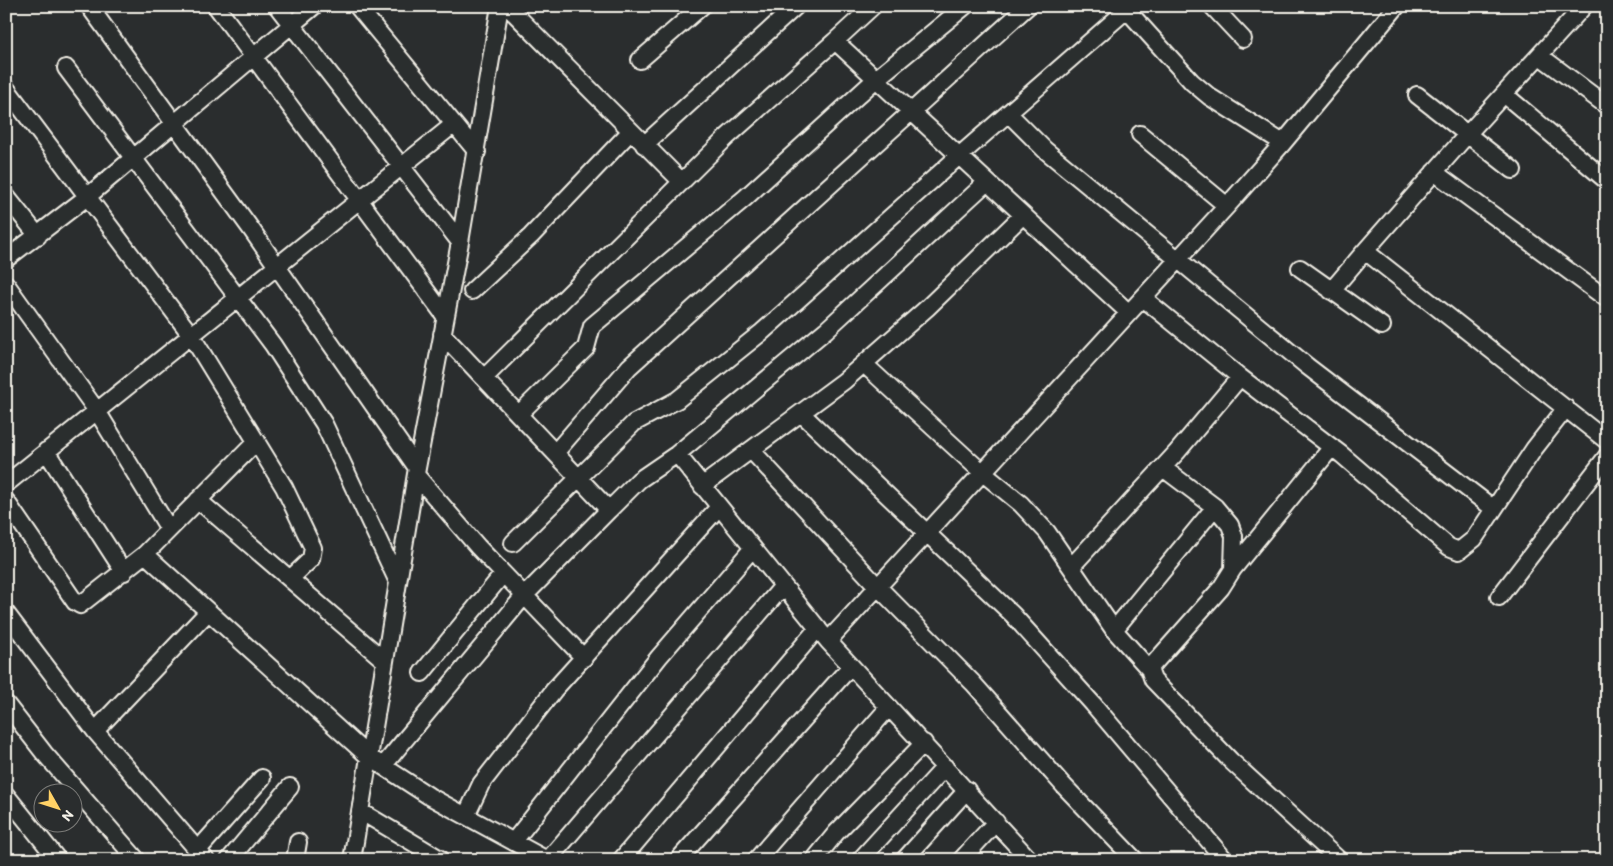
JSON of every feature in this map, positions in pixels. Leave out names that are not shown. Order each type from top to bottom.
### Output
[{"type":"street","points":[[89,6],[277,266],[416,472],[503,574],[584,658]]},
{"type":"street","points":[[216,6],[445,316]]},
{"type":"street","points":[[277,6],[460,242]]},
{"type":"street","points":[[6,259],[38,236],[255,58],[314,6]]},
{"type":"street","points":[[357,6],[476,152]]},
{"type":"street","points":[[352,860],[416,472],[460,242],[500,6]]},
{"type":"street","points":[[507,6],[630,132],[682,182]]},
{"type":"street","points":[[644,145],[796,6]]},
{"type":"street","points":[[484,378],[727,137],[873,6]]},
{"type":"street","points":[[519,414],[586,348],[592,326],[745,198],[876,79],[965,6]]},
{"type":"street","points":[[555,453],[629,367],[1028,6]]},
{"type":"street","points":[[1212,6],[1243,39]]},
{"type":"street","points":[[622,860],[823,634],[878,586],[1129,314],[1283,143],[1398,6]]},
{"type":"street","points":[[1331,291],[1434,172],[1584,6]]},
{"type":"street","points":[[640,60],[700,7]]},
{"type":"street","points":[[513,543],[634,423],[677,400],[762,332],[959,156],[1129,8],[1192,82],[1210,97],[1283,143]]},
{"type":"street","points":[[835,41],[1129,314]]},
{"type":"street","points":[[1540,56],[1607,106]]},
{"type":"street","points":[[66,68],[273,345],[324,424],[398,582]]},
{"type":"street","points":[[6,88],[191,335],[284,487],[313,548],[312,559],[290,579]]},
{"type":"street","points":[[1504,94],[1607,181]]},
{"type":"street","points":[[1417,95],[1513,170]]},
{"type":"street","points":[[1008,113],[1045,150],[1307,366],[1494,509]]},
{"type":"street","points":[[6,484],[277,266],[360,202],[453,125]]},
{"type":"street","points":[[472,291],[531,236],[630,132]]},
{"type":"street","points":[[1140,134],[1227,206]]},
{"type":"street","points":[[1434,172],[1607,299]]},
{"type":"street","points":[[383,766],[524,596],[639,480],[677,454],[826,330],[987,182]]},
{"type":"street","points":[[6,196],[38,236]]},
{"type":"street","points":[[702,486],[802,414],[864,364],[927,308],[1023,215]]},
{"type":"street","points":[[1365,251],[1606,437]]},
{"type":"street","points":[[1300,268],[1382,326]]},
{"type":"street","points":[[6,284],[97,411],[169,529]]},
{"type":"street","points":[[1143,298],[1240,377],[1332,447],[1454,549],[1459,551],[1474,539],[1534,449],[1566,408]]},
{"type":"street","points":[[442,334],[609,510]]},
{"type":"street","points":[[864,364],[983,473],[1021,504],[1047,532],[1114,630],[1149,669],[1153,680],[1231,761],[1339,860]]},
{"type":"street","points":[[1071,567],[1163,468],[1240,377]]},
{"type":"street","points":[[802,414],[1013,615],[1093,704],[1225,860]]},
{"type":"street","points":[[6,501],[76,604],[83,604],[145,554],[257,441]]},
{"type":"street","points":[[1149,669],[1221,588],[1233,569],[1332,447]]},
{"type":"street","points":[[752,451],[878,586],[973,683],[1064,786],[1135,860]]},
{"type":"street","points":[[46,452],[124,572]]},
{"type":"street","points":[[677,454],[823,634],[996,822],[1021,856]]},
{"type":"street","points":[[1499,596],[1607,456]]},
{"type":"street","points":[[1163,468],[1215,507],[1230,525],[1234,536],[1233,569]]},
{"type":"street","points":[[198,500],[385,661]]},
{"type":"street","points":[[466,816],[481,784],[506,749],[584,658],[719,507]]},
{"type":"street","points":[[1114,630],[1215,507]]},
{"type":"street","points":[[514,841],[658,657],[753,548]]},
{"type":"street","points":[[145,554],[369,757],[429,796],[547,860],[783,586]]},
{"type":"street","points":[[422,673],[503,574]]},
{"type":"street","points":[[96,730],[208,612]]},
{"type":"street","points":[[6,613],[96,730],[202,855],[262,778]]},
{"type":"street","points":[[678,860],[851,666]]},
{"type":"street","points":[[6,704],[44,754],[136,860]]},
{"type":"street","points":[[756,860],[889,707]]},
{"type":"street","points":[[814,860],[836,833],[924,744]]},
{"type":"street","points":[[860,860],[945,767]]},
{"type":"street","points":[[229,860],[290,787]]},
{"type":"street","points":[[904,860],[967,790]]},
{"type":"street","points":[[6,795],[58,860]]},
{"type":"street","points":[[360,812],[442,860]]},
{"type":"street","points":[[961,860],[996,822]]},
{"type":"street","points":[[295,860],[298,842]]}]
